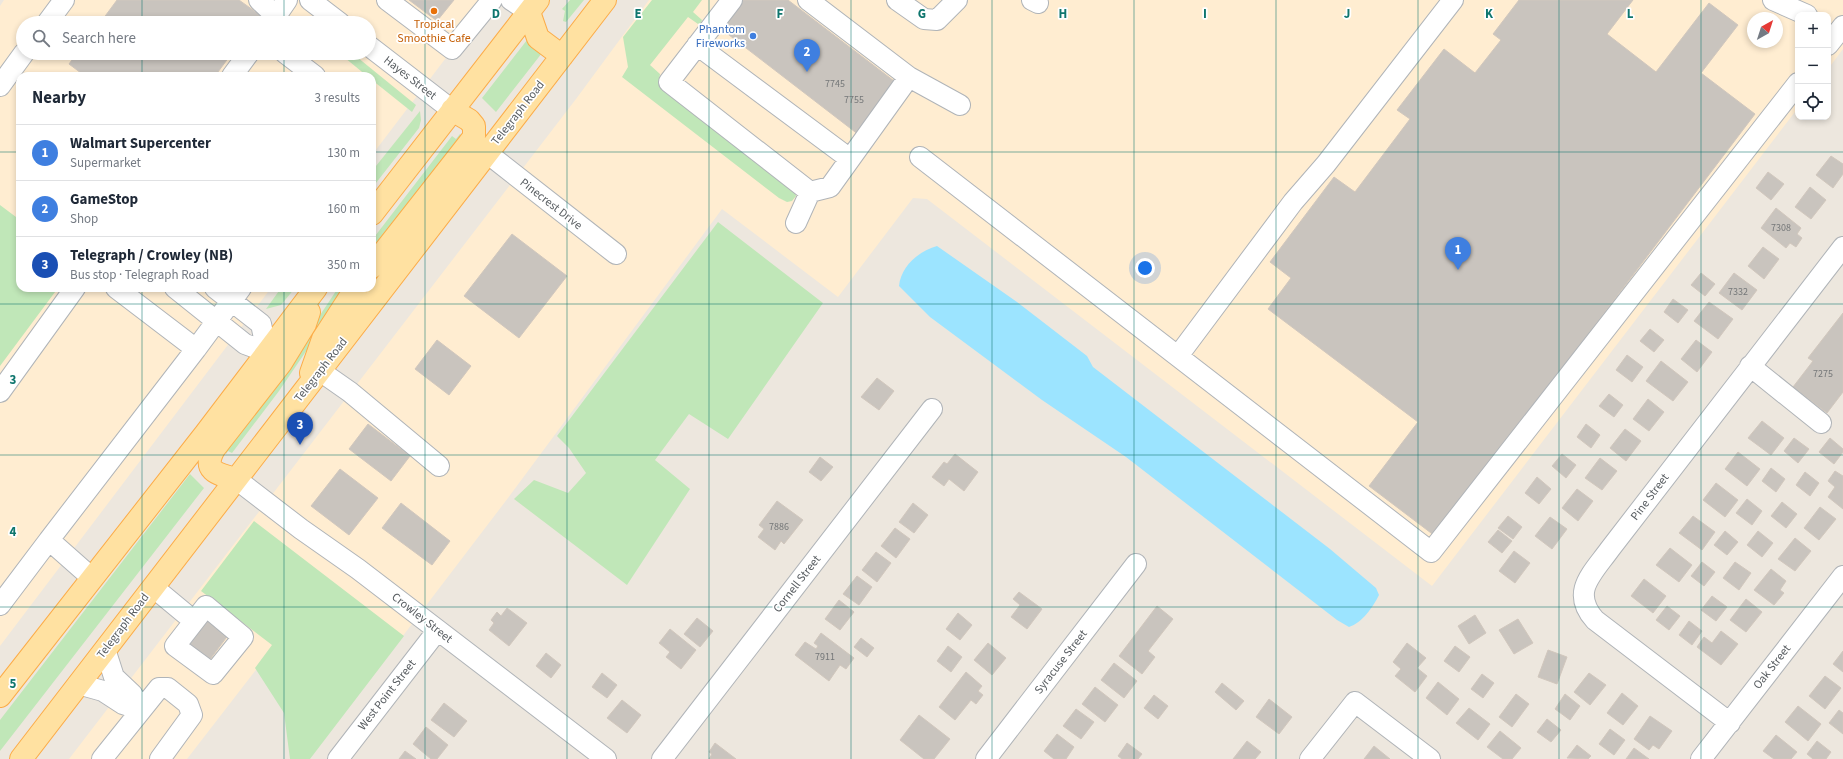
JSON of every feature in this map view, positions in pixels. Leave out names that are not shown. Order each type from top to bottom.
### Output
[{"type":"main road","name":"Telegraph Road","points":[[21,759],[605,0]]},
{"type":"main road","points":[[534,6],[538,38],[562,56]]},
{"type":"main road","points":[[376,209],[534,6]]},
{"type":"main road","points":[[376,263],[474,137],[474,126],[469,120],[452,110]]},
{"type":"main road","points":[[0,696],[313,292]]},
{"type":"main road","points":[[236,479],[222,476],[212,469],[209,465],[209,459],[214,449],[281,363],[305,324],[315,292]]},
{"type":"main road","points":[[305,391],[323,339],[353,292]]},
{"type":"street","points":[[52,16],[64,0]]},
{"type":"street","points":[[260,0],[278,13]]},
{"type":"street","points":[[387,0],[452,49],[492,0]]},
{"type":"street","points":[[511,0],[534,6]]},
{"type":"street","points":[[732,0],[669,82],[810,192]]},
{"type":"street","points":[[808,0],[909,77],[960,105]]},
{"type":"street","points":[[897,0],[924,19],[937,20],[957,0]]},
{"type":"street","points":[[1178,356],[1293,202],[1326,164],[1454,0]]},
{"type":"street","points":[[1773,0],[1800,12]]},
{"type":"street","points":[[316,2],[332,16]]},
{"type":"street","points":[[697,45],[850,159]]},
{"type":"street","name":"Hayes Street","points":[[376,51],[452,110]]},
{"type":"street","points":[[0,86],[19,60]]},
{"type":"street","points":[[235,72],[244,60]]},
{"type":"street","points":[[295,60],[310,72]]},
{"type":"street","points":[[810,192],[830,187],[909,77]]},
{"type":"street","points":[[920,157],[1431,552],[1797,84]]},
{"type":"street","name":"Pinecrest Drive","points":[[487,153],[616,254]]},
{"type":"street","points":[[796,223],[810,192]]},
{"type":"street","name":"Pine Street","points":[[1730,722],[1596,620],[1588,611],[1583,594],[1591,574],[1843,247]]},
{"type":"street","points":[[0,392],[72,292]]},
{"type":"street","points":[[121,292],[196,349]]},
{"type":"street","points":[[180,292],[245,344],[267,352]]},
{"type":"street","points":[[0,605],[217,322],[236,294],[261,324],[267,352]]},
{"type":"street","points":[[1750,366],[1821,422]]},
{"type":"street","points":[[320,371],[350,392],[439,466]]},
{"type":"street","name":"Cornell Street","points":[[662,759],[932,409]]},
{"type":"street","name":"Crowley Street","points":[[236,479],[301,529],[358,568],[437,631],[606,759]]},
{"type":"street","points":[[49,540],[92,578]]},
{"type":"street","name":"Syracuse Street","points":[[986,759],[1136,564]]},
{"type":"street","name":"Oak Street","points":[[1701,759],[1843,576]]},
{"type":"street","points":[[153,587],[194,621]]},
{"type":"street","name":"West Point Street","points":[[338,759],[437,631]]},
{"type":"street","points":[[106,649],[114,677],[132,694],[141,710]]},
{"type":"street","points":[[78,684],[103,691],[123,704],[141,710]]},
{"type":"street","points":[[102,759],[159,688],[168,688],[188,704],[192,715],[160,759]]},
{"type":"street","points":[[1310,759],[1355,702],[1430,759]]},
{"type":"shaded area","points":[[4,0],[490,0],[376,150],[376,72],[16,72],[16,292],[268,292],[0,646],[0,6]]},
{"type":"shaded area","points":[[649,0],[1843,0],[1843,49],[1831,65],[1831,12],[1795,12],[1795,112],[1432,586],[927,199],[913,198],[838,297],[722,209],[508,498],[399,641],[324,582],[187,759],[69,759],[576,99]]},
{"type":"green space","points":[[570,0],[584,0],[566,22],[563,21],[565,11],[562,9]]},
{"type":"green space","points":[[652,0],[702,0],[693,12],[702,20],[701,23],[698,24],[688,17],[650,65],[660,74],[659,82],[661,89],[795,191],[796,196],[792,201],[787,202],[779,198],[622,77],[628,67],[623,37]]},
{"type":"green space","points":[[527,40],[542,53],[496,112],[482,98]]},
{"type":"green space","points":[[348,60],[361,60],[375,72],[362,72]]},
{"type":"green space","points":[[376,72],[416,105],[412,112],[376,83]]},
{"type":"green space","points":[[420,111],[421,120],[419,128],[376,183],[376,166]]},
{"type":"green space","points":[[460,134],[461,135],[376,252],[376,235],[452,136],[456,139]]},
{"type":"green space","points":[[0,205],[16,217],[16,292],[55,292],[0,366]]},
{"type":"green space","points":[[718,222],[823,303],[728,439],[689,414],[655,460],[690,489],[627,585],[514,499],[534,480],[568,493],[586,473],[569,448],[557,436]]},
{"type":"green space","points":[[278,292],[292,292],[281,305],[266,309]]},
{"type":"green space","points":[[335,292],[346,292],[279,391],[232,453],[228,451],[226,454],[226,449],[285,368]]},
{"type":"green space","points":[[190,474],[204,488],[0,751],[0,720]]},
{"type":"green space","points":[[254,521],[404,636],[310,759],[290,759],[284,713],[255,668],[272,645],[201,591]]},
{"type":"water","points":[[937,246],[1017,302],[1087,356],[1093,367],[1330,549],[1376,588],[1379,595],[1367,614],[1354,625],[1349,627],[1337,620],[1126,457],[1042,400],[930,317],[899,286],[903,272],[912,260],[930,248]]},
{"type":"building","points":[[117,0],[239,0],[260,15],[259,16],[105,16]]},
{"type":"building","name":"Tropical Smoothie Cafe","points":[[409,0],[454,0],[437,21]]},
{"type":"building","points":[[742,0],[788,0],[898,84],[859,135],[720,28]]},
{"type":"building","points":[[1519,0],[1633,0],[1607,34],[1656,72],[1709,3],[1738,25],[1701,73],[1755,114],[1435,536],[1369,486],[1418,422],[1268,309],[1291,278],[1270,262],[1334,177],[1355,192],[1410,119],[1397,110],[1444,49],[1475,73],[1501,40],[1493,34]]},
{"type":"building","points":[[72,60],[227,60],[218,72],[80,72],[69,64]]},
{"type":"building","points":[[1831,156],[1843,164],[1843,174],[1833,188],[1816,175]]},
{"type":"building","points":[[1768,172],[1784,184],[1771,200],[1756,188]]},
{"type":"building","points":[[1810,187],[1826,200],[1811,219],[1795,207]]},
{"type":"building","points":[[1776,208],[1801,228],[1797,234],[1802,238],[1796,247],[1790,243],[1786,248],[1761,228]]},
{"type":"building","points":[[512,234],[567,276],[519,338],[464,296]]},
{"type":"building","points":[[1763,247],[1779,259],[1764,279],[1748,266]]},
{"type":"building","points":[[1701,273],[1715,284],[1705,296],[1691,285]]},
{"type":"building","points":[[1734,273],[1757,290],[1742,310],[1719,293]]},
{"type":"building","points":[[1673,299],[1688,310],[1678,323],[1664,312]]},
{"type":"building","points":[[1709,302],[1733,319],[1718,339],[1694,321]]},
{"type":"building","points":[[1843,313],[1843,392],[1827,413],[1793,387],[1813,361],[1808,358]]},
{"type":"building","points":[[1650,329],[1664,340],[1654,352],[1640,341]]},
{"type":"building","points":[[437,340],[471,366],[449,395],[415,369]]},
{"type":"building","points":[[1696,340],[1712,352],[1697,372],[1681,359]]},
{"type":"building","points":[[1627,355],[1643,367],[1632,382],[1616,370]]},
{"type":"building","points":[[1661,361],[1688,382],[1673,401],[1646,381]]},
{"type":"building","points":[[877,378],[894,391],[879,410],[861,397]]},
{"type":"building","points":[[1609,394],[1623,405],[1614,417],[1599,406]]},
{"type":"building","points":[[1648,399],[1664,412],[1649,431],[1633,419]]},
{"type":"building","points":[[1762,421],[1784,438],[1771,455],[1748,438]]},
{"type":"building","points":[[368,424],[410,456],[391,481],[349,449]]},
{"type":"building","points":[[1586,424],[1600,435],[1591,448],[1577,437]]},
{"type":"building","points":[[1625,429],[1641,441],[1626,461],[1610,448]]},
{"type":"building","points":[[1794,438],[1809,449],[1798,463],[1784,451]]},
{"type":"building","points":[[1830,438],[1843,449],[1843,452],[1834,464],[1819,452]]},
{"type":"building","points":[[1738,452],[1760,469],[1747,486],[1725,469]]},
{"type":"building","points":[[955,454],[978,472],[964,491],[949,479],[944,486],[932,477],[944,462],[947,464]]},
{"type":"building","points":[[1562,454],[1576,465],[1566,478],[1552,466]]},
{"type":"building","points":[[820,457],[833,467],[821,481],[809,472]]},
{"type":"building","points":[[1600,458],[1617,471],[1602,490],[1585,478]]},
{"type":"building","points":[[1771,468],[1785,479],[1776,492],[1762,481]]},
{"type":"building","points":[[340,469],[378,498],[349,535],[311,506]]},
{"type":"building","points":[[1835,471],[1843,476],[1843,509],[1828,497],[1835,487],[1828,481]]},
{"type":"building","points":[[1805,472],[1819,483],[1810,496],[1796,485]]},
{"type":"building","points":[[1537,477],[1551,489],[1539,504],[1525,493]]},
{"type":"building","points":[[1716,483],[1738,500],[1725,517],[1703,500]]},
{"type":"building","points":[[1577,489],[1593,501],[1578,521],[1562,508]]},
{"type":"building","points":[[1747,499],[1762,511],[1752,525],[1736,513]]},
{"type":"building","points":[[777,501],[803,520],[784,544],[781,541],[775,550],[758,537],[764,529],[759,525]]},
{"type":"building","points":[[1782,502],[1797,514],[1786,528],[1771,516]]},
{"type":"building","points":[[401,503],[450,541],[432,565],[382,528]]},
{"type":"building","points":[[913,503],[928,515],[914,533],[899,522]]},
{"type":"building","points":[[1820,507],[1836,519],[1819,540],[1804,528]]},
{"type":"building","points":[[1508,516],[1522,527],[1513,539],[1498,528]]},
{"type":"building","points":[[1693,516],[1715,532],[1702,550],[1679,533]]},
{"type":"building","points":[[1550,517],[1567,529],[1552,549],[1535,536]]},
{"type":"building","points":[[895,528],[910,539],[896,558],[881,546]]},
{"type":"building","points":[[1498,530],[1512,541],[1502,553],[1488,542]]},
{"type":"building","points":[[1725,531],[1738,542],[1727,555],[1714,545]]},
{"type":"building","points":[[1758,531],[1773,543],[1762,557],[1747,545]]},
{"type":"building","points":[[1795,538],[1811,551],[1795,571],[1778,559]]},
{"type":"building","points":[[1670,548],[1692,565],[1679,582],[1656,565]]},
{"type":"building","points":[[1514,551],[1530,563],[1515,583],[1499,571]]},
{"type":"building","points":[[876,552],[891,563],[877,582],[862,570]]},
{"type":"building","points":[[1702,562],[1715,572],[1704,586],[1691,576]]},
{"type":"building","points":[[1735,562],[1751,573],[1739,590],[1723,578]]},
{"type":"building","points":[[1771,569],[1786,581],[1780,590],[1784,593],[1774,605],[1754,590]]},
{"type":"building","points":[[857,576],[872,587],[859,605],[843,594]]},
{"type":"building","points":[[1644,579],[1666,596],[1653,613],[1631,596]]},
{"type":"building","points":[[1019,592],[1042,609],[1027,629],[1011,617],[1020,605],[1013,599]]},
{"type":"building","points":[[1712,596],[1727,607],[1716,621],[1701,610]]},
{"type":"building","points":[[1746,599],[1762,612],[1746,632],[1730,620]]},
{"type":"building","points":[[839,600],[854,612],[840,630],[825,619]]},
{"type":"building","points":[[1157,606],[1173,619],[1148,651],[1155,657],[1142,674],[1119,656]]},
{"type":"building","points":[[1667,606],[1680,616],[1669,630],[1656,620]]},
{"type":"building","points":[[507,608],[527,623],[509,646],[489,630],[494,623],[491,620],[497,612],[501,616]]},
{"type":"building","points":[[958,613],[972,625],[960,640],[946,629]]},
{"type":"building","points":[[210,614],[232,630],[208,662],[186,645]]},
{"type":"building","points":[[1475,615],[1486,633],[1469,644],[1458,626]]},
{"type":"building","points":[[697,618],[713,631],[700,647],[684,634]]},
{"type":"building","points":[[1518,619],[1533,643],[1514,654],[1499,630]]},
{"type":"building","points":[[1689,621],[1702,631],[1692,645],[1679,635]]},
{"type":"building","points":[[670,629],[696,650],[681,669],[666,657],[670,652],[659,643]]},
{"type":"building","points":[[1721,631],[1738,644],[1721,665],[1697,647],[1704,637],[1712,643]]},
{"type":"building","points":[[821,633],[854,658],[846,669],[840,665],[829,681],[795,655],[805,642],[816,649],[818,646],[814,643]]},
{"type":"building","points":[[861,638],[874,648],[867,657],[854,647]]},
{"type":"building","points":[[988,643],[1006,658],[992,675],[974,660]]},
{"type":"building","points":[[1407,643],[1426,658],[1417,668],[1427,676],[1415,692],[1395,676],[1401,669],[1393,662]]},
{"type":"building","points":[[948,646],[962,657],[951,672],[937,661]]},
{"type":"building","points":[[1455,646],[1470,657],[1459,672],[1444,661]]},
{"type":"building","points":[[1548,650],[1567,657],[1557,684],[1538,677]]},
{"type":"building","points":[[1843,651],[1843,672],[1833,664]]},
{"type":"building","points":[[546,653],[561,665],[551,678],[536,666]]},
{"type":"building","points":[[1114,663],[1137,681],[1124,698],[1101,680]]},
{"type":"building","points":[[966,672],[982,686],[978,691],[983,695],[976,704],[971,700],[955,720],[939,707]]},
{"type":"building","points":[[602,673],[617,685],[607,698],[592,687]]},
{"type":"building","points":[[1589,673],[1606,685],[1590,705],[1574,692]]},
{"type":"building","points":[[1482,674],[1494,683],[1483,698],[1471,689]]},
{"type":"building","points":[[1825,676],[1841,688],[1825,709],[1809,696]]},
{"type":"building","points":[[1438,682],[1459,699],[1447,715],[1426,698]]},
{"type":"building","points":[[1222,683],[1244,701],[1236,710],[1215,692]]},
{"type":"building","points":[[1095,687],[1118,705],[1105,722],[1082,704]]},
{"type":"building","points":[[1622,693],[1638,706],[1623,725],[1607,713]]},
{"type":"building","points":[[1516,694],[1529,704],[1512,727],[1499,717]]},
{"type":"building","points":[[1565,694],[1580,706],[1570,720],[1555,709]]},
{"type":"building","points":[[1154,695],[1168,706],[1158,719],[1144,708]]},
{"type":"building","points":[[1269,699],[1292,717],[1279,734],[1256,717]]},
{"type":"building","points":[[622,700],[641,715],[627,733],[607,718]]},
{"type":"building","points":[[444,703],[467,721],[454,737],[431,720]]},
{"type":"building","points":[[1798,706],[1821,724],[1808,741],[1785,722]]},
{"type":"building","points":[[1469,708],[1490,724],[1478,740],[1456,723]]},
{"type":"building","points":[[1076,709],[1094,722],[1081,739],[1063,726]]},
{"type":"building","points":[[1839,710],[1843,713],[1843,734],[1829,723]]},
{"type":"building","points":[[919,715],[950,739],[934,759],[924,759],[900,740]]},
{"type":"building","points":[[1650,716],[1672,731],[1659,749],[1653,745],[1649,750],[1634,739]]},
{"type":"building","points":[[1547,719],[1561,730],[1551,742],[1537,732]]},
{"type":"building","points":[[426,727],[448,745],[437,759],[431,759],[413,744]]},
{"type":"building","points":[[1610,729],[1625,740],[1614,755],[1599,744]]},
{"type":"building","points":[[1500,731],[1521,748],[1512,759],[1503,759],[1487,747]]},
{"type":"building","points":[[1057,734],[1074,747],[1066,759],[1054,759],[1044,751]]},
{"type":"building","points":[[1776,735],[1797,752],[1791,759],[1774,759],[1763,751]]},
{"type":"building","points":[[1247,741],[1261,752],[1255,759],[1233,759]]},
{"type":"building","points":[[1817,741],[1831,752],[1826,759],[1813,759],[1807,754]]},
{"type":"building","points":[[715,743],[736,759],[709,759],[712,754],[709,752]]},
{"type":"building","points":[[1127,743],[1142,754],[1138,759],[1122,759],[1118,756]]},
{"type":"building","points":[[1577,745],[1591,756],[1588,759],[1567,758]]},
{"type":"building","points":[[1374,746],[1390,759],[1364,759]]},
{"type":"building","points":[[1634,748],[1649,759],[1626,759]]},
{"type":"building","points":[[405,751],[416,759],[399,759]]},
{"type":"place","name":"Tropical Smoothie Cafe","points":[[434,11]]},
{"type":"place","name":"Phantom Fireworks","points":[[753,36]]},
{"type":"place","name":"GameStop","points":[[807,72]]},
{"type":"place","name":"Walmart Supercenter","points":[[1458,270]]},
{"type":"place","name":"Telegraph / Crowley (NB)","points":[[300,445]]}]
